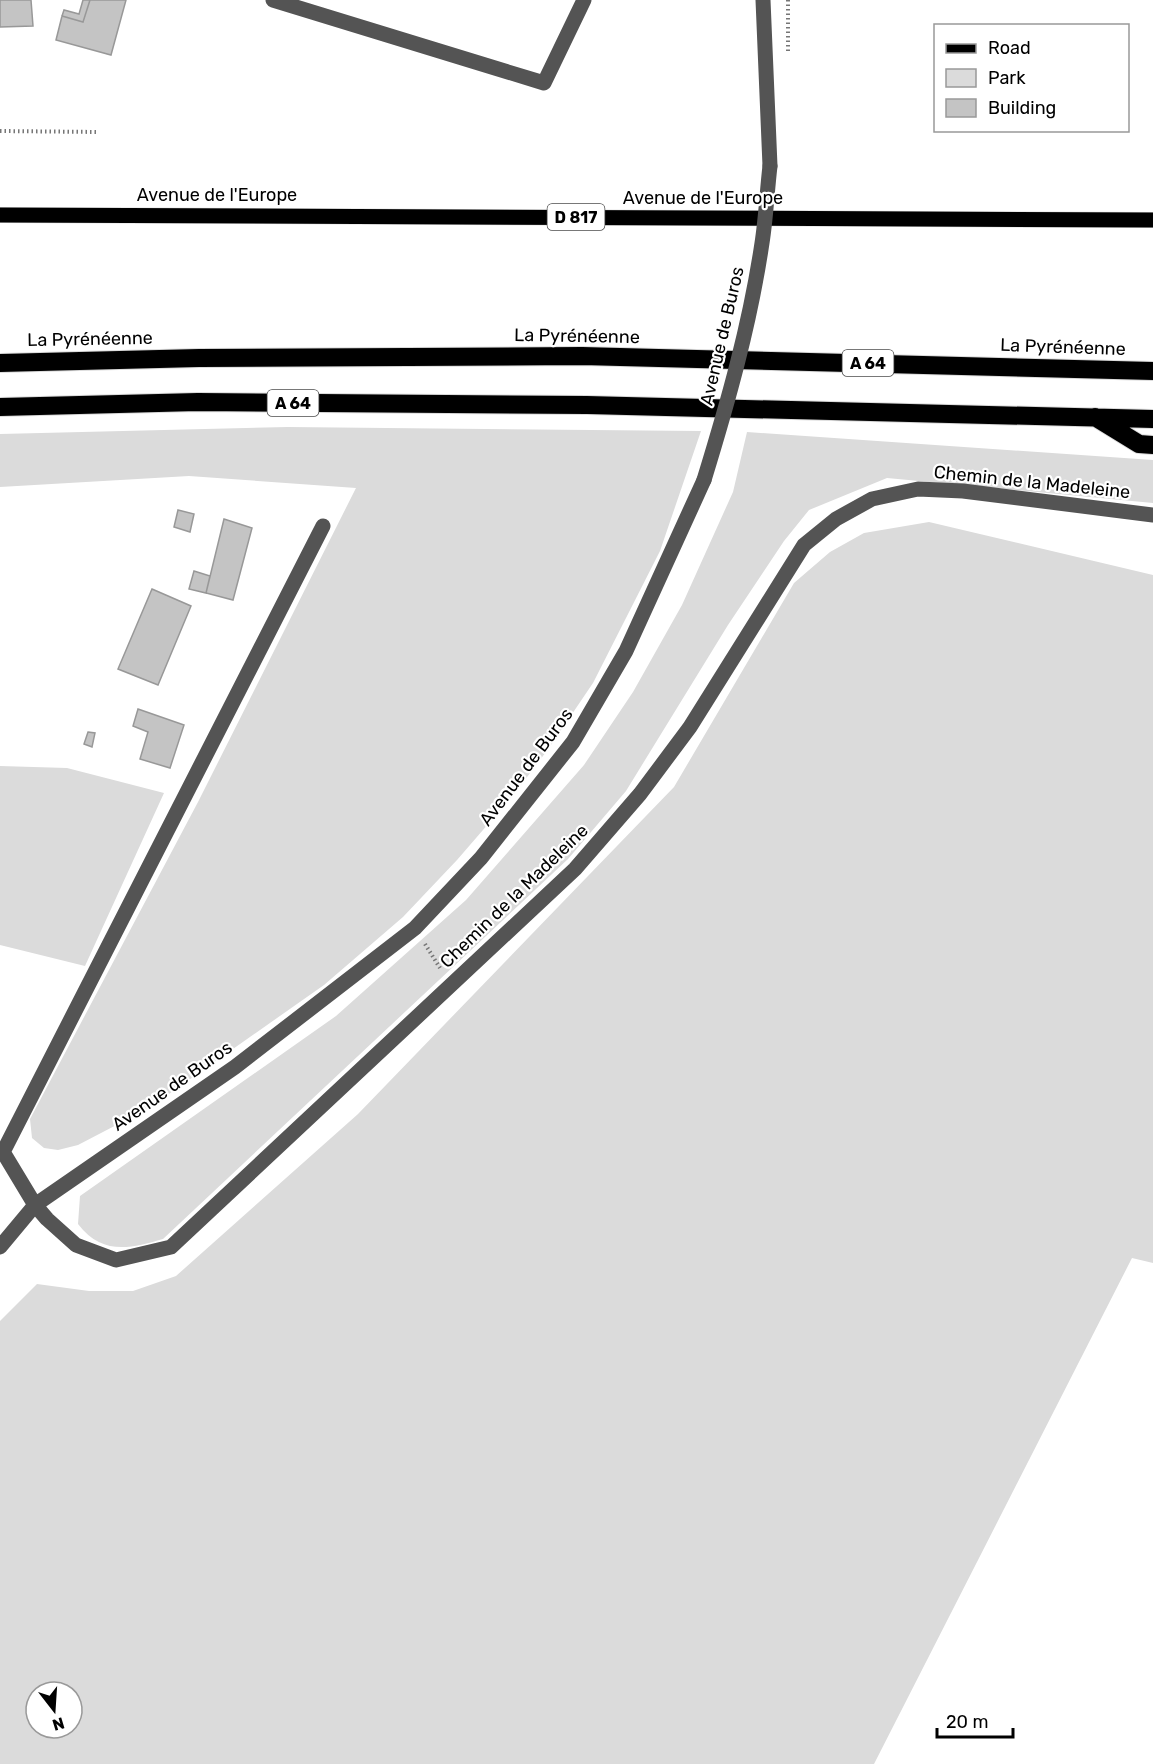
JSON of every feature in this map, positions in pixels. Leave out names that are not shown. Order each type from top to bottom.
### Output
[{"type":"highway","name":"La Pyrénéenne","points":[[0,363],[211,358],[582,356],[1153,371]]},
{"type":"highway","name":"A 64","points":[[0,407],[198,402],[563,405],[1153,419]]},
{"type":"highway","points":[[1094,416],[1139,444],[1153,445]]},
{"type":"main road","name":"Avenue de l'Europe","points":[[0,215],[1153,220]]},
{"type":"street","points":[[273,0],[544,83],[584,0]]},
{"type":"street","name":"Avenue de Buros","points":[[0,1247],[35,1205],[235,1067],[415,928],[481,858],[573,742],[626,651],[704,480],[728,401],[748,322],[762,243],[770,166],[763,0]]},
{"type":"street","name":"Chemin de la Madeleine","points":[[2,1152],[35,1205],[76,1245],[116,1260],[171,1247],[575,869],[640,794],[690,727],[804,545],[836,519],[872,499],[918,489],[963,491],[1153,515]]},
{"type":"street","points":[[2,1152],[323,526]]},
{"type":"path","points":[[0,131],[98,132]]},
{"type":"path","points":[[415,928],[450,984]]},
{"type":"green space","points":[[288,427],[701,431],[660,551],[593,683],[515,793],[457,860],[403,917],[324,985],[149,1108],[78,1145],[58,1150],[44,1148],[32,1138],[30,1119],[198,802],[356,488],[189,476],[0,487],[0,434]]},
{"type":"green space","points":[[747,432],[1153,460],[1153,503],[887,478],[809,510],[784,541],[728,625],[626,791],[568,859],[163,1239],[117,1247],[106,1245],[87,1234],[78,1224],[80,1196],[336,1016],[466,900],[584,765],[633,692],[682,605],[733,492]]},
{"type":"green space","points":[[929,522],[1153,575],[1153,1263],[1132,1258],[874,1764],[0,1764],[0,1321],[37,1284],[89,1291],[133,1291],[176,1276],[358,1114],[674,787],[794,583],[830,552],[864,533]]},
{"type":"green space","points":[[0,766],[67,768],[164,793],[85,966],[0,945]]},
{"type":"building","points":[[0,0],[31,0],[33,26],[0,27]]},
{"type":"building","points":[[83,0],[90,0],[83,22],[62,16],[64,10],[79,14]]},
{"type":"building","points":[[90,0],[126,0],[111,55],[56,40],[62,16],[83,22]]},
{"type":"building","points":[[178,510],[194,514],[190,532],[174,527]]},
{"type":"building","points":[[224,519],[252,528],[233,600],[206,593]]},
{"type":"building","points":[[194,571],[210,576],[206,593],[189,589]]},
{"type":"building","points":[[152,589],[191,606],[158,685],[118,669]]},
{"type":"building","points":[[138,709],[184,725],[170,768],[140,759],[148,732],[133,726]]},
{"type":"building","points":[[88,732],[95,733],[92,747],[84,744]]}]
